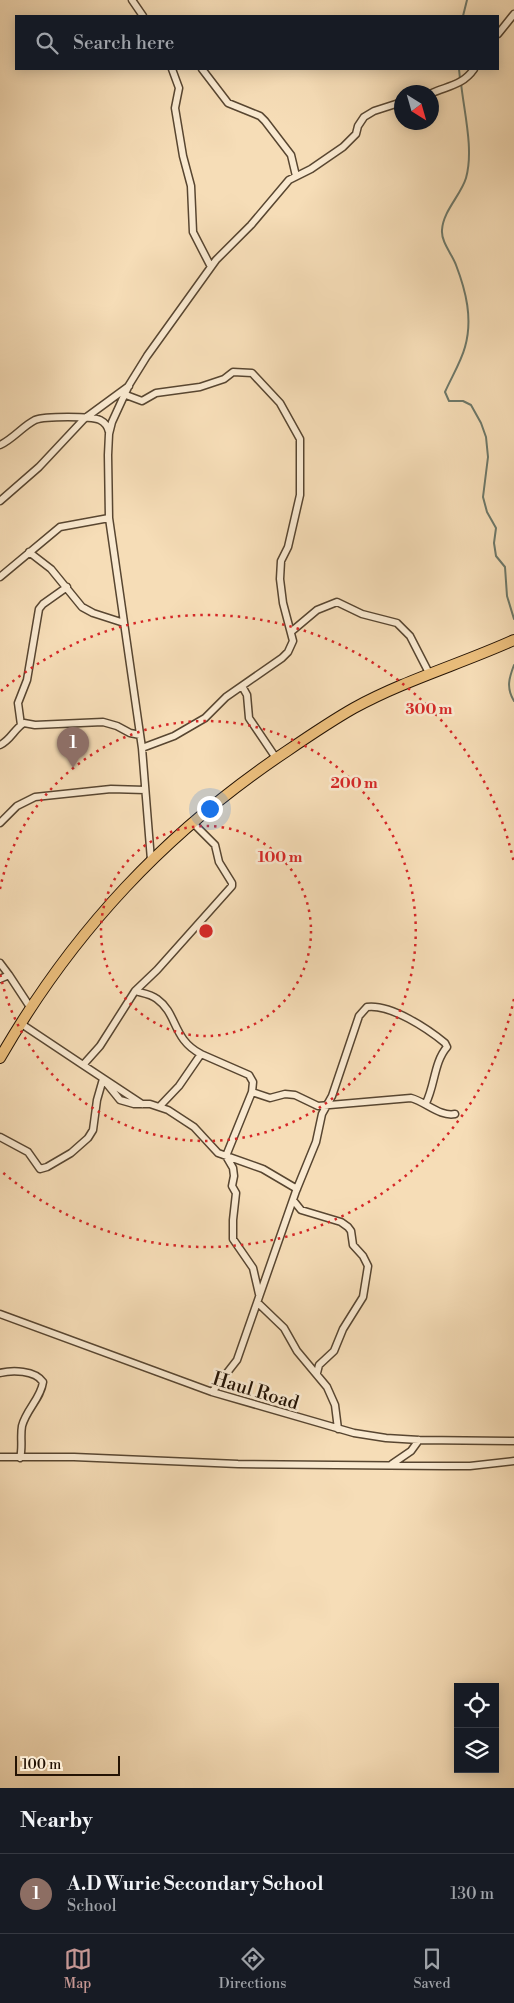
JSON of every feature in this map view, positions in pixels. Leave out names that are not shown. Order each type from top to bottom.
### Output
[{"type":"main road","points":[[0,1058],[30,1007],[94,922],[151,860],[230,791],[276,758],[354,708],[396,687],[511,641]]},
{"type":"street","points":[[132,0],[142,15]]},
{"type":"street","points":[[499,33],[514,14]]},
{"type":"street","points":[[172,70],[179,88],[175,108],[178,132],[191,186],[193,232],[211,266]]},
{"type":"street","points":[[203,70],[228,103],[260,116],[291,155],[296,176]]},
{"type":"street","points":[[439,91],[461,82],[473,70]]},
{"type":"street","points":[[151,860],[142,748],[109,518],[108,455],[109,434],[112,422],[129,385],[211,266],[251,224],[284,185],[343,147],[356,134],[358,126],[364,118],[374,111],[394,105]]},
{"type":"street","points":[[126,395],[142,401],[151,395],[200,386],[224,379],[233,372],[252,373],[280,403],[300,439],[302,466],[298,509],[288,547],[281,561],[280,579],[293,641],[288,652],[226,697],[205,718],[174,736],[142,748]]},
{"type":"street","points":[[0,501],[39,467],[84,419],[129,385]]},
{"type":"street","points":[[0,445],[36,420],[64,416],[102,421],[108,428],[109,434]]},
{"type":"street","points":[[0,577],[60,527],[84,521],[109,518]]},
{"type":"street","points":[[29,552],[52,569],[82,607],[92,613],[124,624]]},
{"type":"street","points":[[21,725],[18,703],[27,680],[39,610],[43,604],[67,587]]},
{"type":"street","points":[[292,631],[317,610],[337,602],[362,614],[397,622],[410,636],[429,673]]},
{"type":"street","points":[[242,686],[247,695],[250,718],[276,758]]},
{"type":"street","points":[[0,745],[8,741],[24,723],[35,725],[103,722],[130,733],[140,734]]},
{"type":"street","points":[[0,823],[17,806],[35,797],[111,789],[146,790]]},
{"type":"street","points":[[84,1064],[100,1046],[135,991],[157,970],[232,886],[219,862],[215,845],[193,823]]},
{"type":"street","points":[[0,963],[30,1007]]},
{"type":"street","points":[[0,979],[8,975]]},
{"type":"street","points":[[135,991],[158,1000],[166,1007],[183,1041],[201,1054],[249,1075],[253,1082],[252,1092],[226,1156]]},
{"type":"street","points":[[212,1392],[236,1360],[258,1303],[259,1294],[280,1241],[297,1189],[316,1142],[322,1114],[332,1096],[359,1016],[364,1010],[373,1007],[398,1014],[424,1027],[447,1046],[441,1054],[426,1103]]},
{"type":"street","points":[[20,1023],[84,1064],[103,1079],[120,1100],[126,1103],[160,1106],[180,1116],[214,1150],[263,1169],[297,1189]]},
{"type":"street","points":[[160,1106],[179,1086],[201,1054]]},
{"type":"street","points":[[0,1137],[28,1152],[40,1169],[47,1168],[71,1154],[88,1138],[93,1130],[97,1100],[103,1079]]},
{"type":"street","points":[[252,1092],[270,1098],[285,1094],[295,1096],[307,1100],[314,1106],[411,1098],[426,1103],[444,1115],[455,1114]]},
{"type":"street","points":[[226,1156],[233,1168],[232,1186],[236,1193],[233,1239],[253,1268],[253,1277],[259,1294]]},
{"type":"street","points":[[293,1200],[301,1210],[340,1222],[348,1227],[351,1231],[353,1245],[364,1256],[368,1266],[363,1297],[343,1329],[334,1351],[319,1365],[317,1373]]},
{"type":"street","points":[[258,1303],[284,1328],[297,1351],[327,1387],[335,1405],[338,1430]]},
{"type":"street","name":"Haul Road","points":[[0,1314],[212,1392],[338,1430],[370,1436],[418,1440],[514,1441]]},
{"type":"street","points":[[0,1373],[20,1371],[41,1378],[43,1382],[22,1427],[22,1451],[20,1458]]},
{"type":"street","points":[[391,1465],[411,1451],[418,1440]]},
{"type":"street","points":[[0,1457],[74,1457],[238,1464],[470,1466],[514,1461]]},
{"type":"waterway","points":[[463,15],[467,0]]},
{"type":"waterway","points":[[459,70],[460,79]]},
{"type":"waterway","points":[[461,83],[468,131],[468,167],[464,184],[445,216],[442,234],[463,285],[467,305],[468,326],[463,353],[445,392],[449,401],[463,401],[471,405],[486,437],[488,457],[483,497],[487,512],[496,528],[494,543],[496,556],[505,567],[507,596],[514,619]]},
{"type":"waterway","points":[[514,665],[509,683],[511,696],[514,701]]},
{"type":"place","name":"A.D Wurie Secondary School","points":[[73,768]]}]
